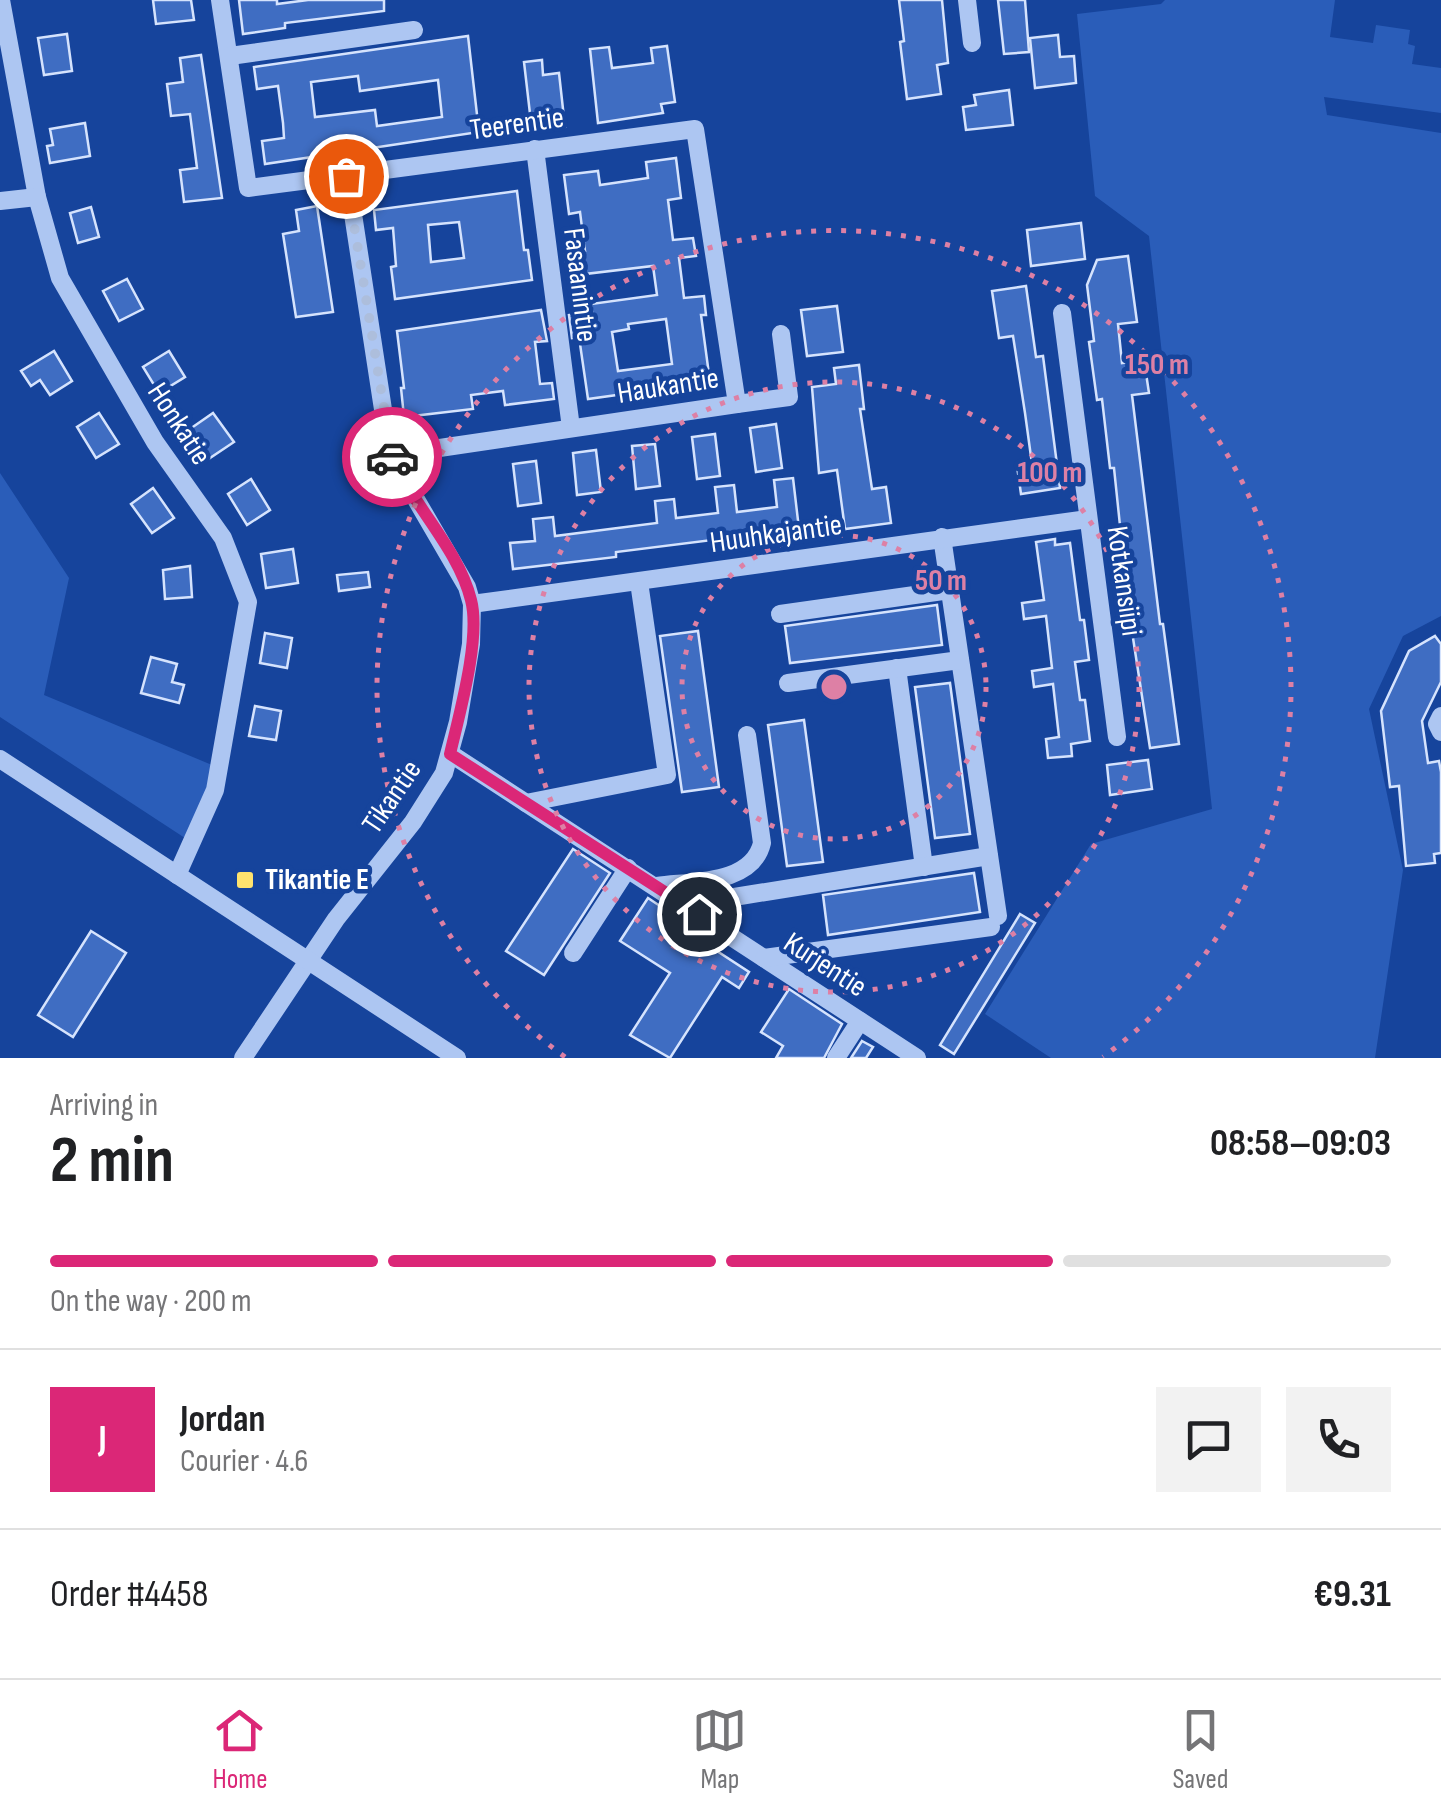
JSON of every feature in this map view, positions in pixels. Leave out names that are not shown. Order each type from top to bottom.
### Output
[{"type":"street","name":"Honkatie","points":[[1,0],[37,197],[60,278],[155,442],[222,538],[248,602],[215,790],[178,876]]},
{"type":"street","points":[[220,0],[248,188],[346,176]]},
{"type":"street","points":[[966,0],[972,43]]},
{"type":"street","points":[[230,56],[414,30]]},
{"type":"street","name":"Teerentie","points":[[346,176],[695,129]]},
{"type":"street","name":"Haukantie","points":[[392,456],[737,404],[695,129]]},
{"type":"street","name":"Fasaanintie","points":[[535,149],[571,428]]},
{"type":"street","name":"Tikantie","points":[[243,1058],[308,961],[432,794],[450,754],[469,660],[472,604],[457,568],[392,456],[346,176]]},
{"type":"street","points":[[0,202],[37,197]]},
{"type":"street","name":"Kotkansiipi","points":[[1062,313],[1117,737]]},
{"type":"street","points":[[737,404],[789,397],[781,334]]},
{"type":"street","name":"Huuhkajantie","points":[[472,604],[1088,519]]},
{"type":"street","points":[[764,958],[994,922],[989,856],[942,537]]},
{"type":"street","points":[[526,803],[667,775],[639,582]]},
{"type":"street","points":[[780,614],[950,590]]},
{"type":"street","points":[[788,682],[960,660]]},
{"type":"street","points":[[897,668],[924,867]]},
{"type":"street","points":[[1441,716],[1441,732]]},
{"type":"street","points":[[661,889],[738,873],[759,856],[762,843],[747,735]]},
{"type":"street","name":"Kurjentie","points":[[450,754],[917,1058]]},
{"type":"street","points":[[0,759],[456,1058]]},
{"type":"street","points":[[661,889],[728,898],[989,856]]},
{"type":"street","points":[[572,953],[628,868]]},
{"type":"street","points":[[836,1058],[860,1021]]},
{"type":"shaded area","points":[[1165,0],[1335,0],[1330,37],[1373,43],[1376,25],[1410,30],[1408,44],[1415,46],[1412,64],[1441,68],[1441,113],[1324,97],[1327,115],[1441,133],[1441,616],[1403,636],[1369,709],[1403,870],[1375,1058],[1051,1058],[985,1014],[1091,844],[1212,809],[1149,236],[1095,196],[1077,14],[1161,4]]},
{"type":"shaded area","points":[[0,473],[69,578],[44,695],[212,765],[209,788],[188,840],[0,717]]},
{"type":"building","points":[[153,0],[191,0],[194,20],[156,24]]},
{"type":"building","points":[[239,0],[277,0],[277,4],[384,0],[384,11],[285,23],[285,28],[243,34]]},
{"type":"building","points":[[899,0],[942,0],[948,63],[937,65],[941,94],[907,99]]},
{"type":"building","points":[[998,0],[1025,0],[1029,52],[1004,54]]},
{"type":"building","points":[[67,34],[72,71],[44,75],[38,38]]},
{"type":"building","points":[[1058,35],[1060,57],[1074,56],[1076,83],[1035,88],[1030,38]]},
{"type":"building","points":[[468,36],[479,132],[265,164],[262,141],[284,138],[283,123],[278,86],[257,89],[254,67]],"holes":[[[358,76],[360,91],[438,80],[442,117],[377,126],[375,110],[315,117],[311,82]]]},
{"type":"building","points":[[667,46],[675,102],[661,104],[663,113],[598,123],[590,49],[609,47],[612,68],[653,63],[651,48]]},
{"type":"building","points":[[201,55],[222,198],[184,202],[180,170],[197,168],[190,114],[171,116],[167,84],[183,82],[180,58]]},
{"type":"building","points":[[542,60],[543,75],[559,73],[565,127],[532,131],[524,62]]},
{"type":"building","points":[[1009,90],[1013,125],[966,130],[963,107],[976,105],[974,95]]},
{"type":"building","points":[[85,123],[90,156],[50,163],[50,129]]},
{"type":"building","points":[[676,158],[681,198],[668,200],[673,240],[693,238],[696,256],[679,258],[684,298],[704,296],[706,315],[701,315],[710,382],[588,399],[579,337],[572,338],[569,315],[592,312],[591,304],[657,295],[653,266],[568,276],[565,254],[585,251],[580,212],[569,214],[564,175],[598,171],[600,185],[648,178],[646,162]],"holes":[[[666,319],[672,364],[618,371],[612,332],[629,329],[628,324]]]},
{"type":"building","points":[[517,191],[532,280],[395,299],[391,267],[396,266],[393,228],[376,230],[374,210]],"holes":[[[459,222],[464,258],[431,262],[428,225]]]},
{"type":"building","points":[[317,206],[333,312],[296,317],[283,234],[299,231],[296,210]]},
{"type":"building","points":[[91,207],[99,237],[78,243],[70,213]]},
{"type":"building","points":[[1081,223],[1085,259],[1031,266],[1027,230]]},
{"type":"building","points":[[1128,256],[1137,322],[1118,324],[1122,363],[1144,360],[1149,393],[1132,395],[1179,744],[1150,748],[1129,612],[1114,468],[1110,468],[1102,399],[1097,400],[1089,342],[1094,341],[1087,285],[1097,260]]},
{"type":"building","points":[[127,279],[143,309],[119,321],[103,291]]},
{"type":"building","points":[[1026,286],[1036,357],[1043,356],[1060,488],[1021,494],[1017,466],[1032,464],[1025,413],[1013,336],[999,338],[992,291]]},
{"type":"building","points":[[837,306],[843,352],[807,356],[801,310]]},
{"type":"building","points":[[541,310],[547,341],[535,342],[540,384],[552,383],[554,399],[505,405],[503,391],[471,395],[473,409],[404,417],[397,331]]},
{"type":"building","points":[[54,351],[72,381],[50,395],[40,380],[31,386],[21,371]]},
{"type":"building","points":[[169,351],[185,377],[159,393],[143,367]]},
{"type":"building","points":[[859,365],[864,409],[860,409],[872,489],[886,487],[891,523],[845,529],[837,470],[819,473],[812,387],[836,384],[834,368]]},
{"type":"building","points":[[99,413],[119,444],[96,458],[77,427]]},
{"type":"building","points":[[213,413],[234,442],[207,460],[187,431]]},
{"type":"building","points":[[776,424],[782,468],[756,472],[750,428]]},
{"type":"building","points":[[715,434],[720,476],[697,479],[692,437]]},
{"type":"building","points":[[655,444],[660,486],[636,489],[632,446]]},
{"type":"building","points":[[596,450],[601,492],[577,495],[573,453]]},
{"type":"building","points":[[536,461],[541,503],[518,506],[513,464]]},
{"type":"building","points":[[793,478],[799,529],[513,569],[510,543],[535,541],[533,519],[553,517],[555,536],[657,523],[655,501],[674,499],[676,518],[718,513],[715,487],[734,485],[737,512],[777,507],[774,480]]},
{"type":"building","points":[[251,479],[270,510],[247,525],[228,494]]},
{"type":"building","points":[[153,488],[174,518],[152,533],[131,504]]},
{"type":"building","points":[[1055,539],[1055,545],[1070,543],[1080,620],[1084,620],[1089,660],[1075,662],[1090,741],[1071,744],[1072,756],[1048,758],[1046,739],[1059,737],[1053,684],[1034,687],[1032,671],[1052,668],[1046,616],[1024,619],[1022,603],[1044,600],[1036,542]]},
{"type":"building","points":[[293,549],[298,583],[266,588],[261,554]]},
{"type":"building","points":[[190,566],[192,597],[165,599],[163,570]]},
{"type":"building","points":[[368,572],[370,587],[339,591],[337,575]]},
{"type":"building","points":[[937,605],[942,645],[790,663],[785,626]]},
{"type":"building","points":[[698,631],[719,787],[682,792],[660,636]]},
{"type":"building","points":[[265,633],[292,638],[287,668],[260,663]]},
{"type":"building","points":[[1435,636],[1441,644],[1441,682],[1422,721],[1428,763],[1439,761],[1441,772],[1441,853],[1434,854],[1435,863],[1406,866],[1399,786],[1390,787],[1381,711],[1409,651]]},
{"type":"building","points":[[151,657],[177,664],[172,682],[184,685],[179,703],[141,693]]},
{"type":"building","points":[[950,683],[970,834],[935,838],[915,687]]},
{"type":"building","points":[[255,706],[281,711],[276,740],[249,736]]},
{"type":"building","points":[[804,720],[823,862],[787,866],[768,725]]},
{"type":"building","points":[[1148,760],[1152,789],[1110,795],[1107,765]]},
{"type":"building","points":[[573,849],[610,873],[544,975],[506,951]]},
{"type":"building","points":[[974,873],[980,912],[828,935],[823,895]]},
{"type":"building","points":[[648,898],[681,920],[677,925],[749,972],[739,988],[722,977],[670,1058],[630,1035],[670,973],[620,941]]},
{"type":"building","points":[[1020,914],[1035,923],[954,1054],[940,1045]]},
{"type":"building","points":[[91,931],[126,953],[73,1037],[38,1015]]},
{"type":"building","points":[[789,989],[842,1024],[824,1058],[776,1058],[783,1046],[761,1032]]},
{"type":"building","points":[[862,1041],[873,1047],[866,1058],[851,1058]]},
{"type":"way so far","points":[[346,176],[392,457]]},
{"type":"place","name":"Tikantie E","points":[[245,880]]},
{"type":"route","points":[[392,457],[457,568],[472,604],[471,644],[450,754],[699,914]]}]
